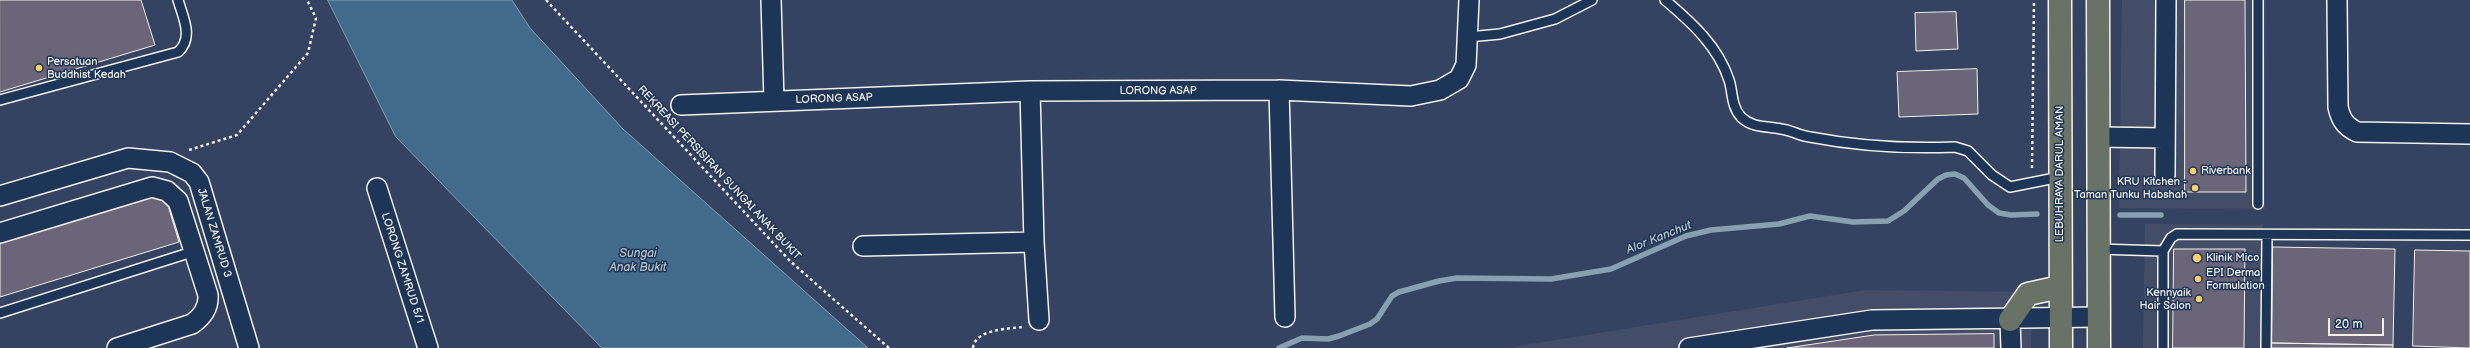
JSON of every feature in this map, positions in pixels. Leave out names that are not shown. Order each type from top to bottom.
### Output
[{"type":"main road","name":"LEBUHRAYA DARUL AMAN","points":[[2060,0],[2061,348]]},
{"type":"main road","points":[[2098,0],[2099,348]]},
{"type":"main road","points":[[2010,320],[2028,294],[2060,287]]},
{"type":"street","points":[[772,0],[774,101]]},
{"type":"street","name":"LORONG ASAP","points":[[681,105],[1030,91],[1279,90],[1411,96],[1427,93],[1451,84],[1459,79],[1466,65],[1469,0]]},
{"type":"street","points":[[2165,175],[2166,0]]},
{"type":"street","points":[[2336,0],[2338,107],[2341,119],[2347,127],[2358,132],[2470,134]]},
{"type":"street","points":[[1279,90],[1285,316]]},
{"type":"street","points":[[1030,91],[1034,242],[1039,320]]},
{"type":"street","points":[[2098,137],[2165,138]]},
{"type":"street","name":"JALAN ZAMRUD 3","points":[[0,196],[128,158],[170,162],[192,173],[199,182],[247,347]]},
{"type":"street","points":[[0,233],[152,187],[167,191],[178,201],[196,251],[209,304],[200,319],[192,324],[117,348]]},
{"type":"street","name":"LORONG ZAMRUD 5/1","points":[[377,188],[428,348]]},
{"type":"street","points":[[863,246],[1034,242]]},
{"type":"street","points":[[1689,348],[1872,320],[2010,320],[2099,318]]},
{"type":"street","points":[[2010,320],[2011,348]]},
{"type":"lane","points":[[0,100],[178,52],[184,46],[187,33],[178,0]]},
{"type":"lane","points":[[1468,38],[1500,34],[1555,19],[1592,0]]},
{"type":"lane","points":[[1665,0],[1690,22],[1714,49],[1729,80],[1734,105],[1740,116],[1750,124],[1782,129],[1808,137],[1869,146],[1955,147],[1968,151],[1992,175],[2010,187],[2060,177]]},
{"type":"lane","points":[[2258,0],[2258,204]]},
{"type":"lane","points":[[2163,348],[2163,251],[2171,238],[2177,234],[2470,235]]},
{"type":"lane","points":[[2266,348],[2268,235]]},
{"type":"lane","points":[[2098,249],[2163,251]]},
{"type":"lane","points":[[0,313],[196,251]]},
{"type":"path","points":[[170,162],[195,147],[237,135],[308,53],[316,18],[307,0]]},
{"type":"path","name":"REKREASI PERSISIRAN SUNGAI ANAK BUKIT","points":[[546,0],[790,262],[889,348]]},
{"type":"path","points":[[2032,183],[2034,0]]},
{"type":"path","points":[[973,348],[974,344],[984,334],[1029,326],[1039,320]]},
{"type":"shaded area","points":[[2122,0],[2266,0],[2265,209],[2119,208]]},
{"type":"shaded area","points":[[2145,224],[2263,225],[2262,348],[2143,348]]},
{"type":"shaded area","points":[[1865,290],[2032,292],[2031,348],[1506,348]]},
{"type":"water","name":"Sungai Anak Bukit","points":[[328,0],[512,0],[530,28],[623,129],[868,348],[602,348],[396,137]]},
{"type":"building","name":"Persatuan Buddhist Kedah","points":[[0,0],[141,0],[155,45],[0,92]]},
{"type":"building","points":[[2185,0],[2245,0],[2246,192],[2185,192]]},
{"type":"building","points":[[1956,12],[1958,49],[1916,51],[1915,13]]},
{"type":"building","points":[[1977,69],[1978,114],[1899,117],[1897,72]]},
{"type":"building","points":[[153,196],[166,199],[179,242],[0,297],[0,243]]},
{"type":"building","points":[[2273,247],[2395,249],[2393,345],[2272,343]]},
{"type":"building","points":[[2174,249],[2245,249],[2244,348],[2173,348]]},
{"type":"building","points":[[2415,250],[2470,251],[2470,348],[2413,346]]},
{"type":"building","points":[[1994,334],[1994,348],[1787,348],[1874,335]]},
{"type":"building","points":[[2272,343],[2393,345],[2393,348],[2272,348]]},
{"type":"waterway","name":"Alor Kanchut","points":[[1279,348],[1302,338],[1328,339],[1370,324],[1377,319],[1392,296],[1399,292],[1439,281],[1457,278],[1551,279],[1611,269],[1686,236],[1711,230],[1779,224],[1810,216],[1853,222],[1888,221],[1904,211],[1938,179],[1946,175],[1955,174],[1964,178],[1988,205],[1999,213],[2011,215],[2037,214]]},
{"type":"waterway","name":"Alor Kanchut","points":[[2120,215],[2161,215]]},
{"type":"place","name":"Persatuan Buddhist Kedah","points":[[39,68]]},
{"type":"place","name":"Riverbank","points":[[2193,171]]},
{"type":"place","name":"KRU Kitchen - Taman Tunku Habshah","points":[[2195,188]]},
{"type":"place","name":"Klinik Mico","points":[[2197,258]]},
{"type":"place","name":"EPI Derma Formulation","points":[[2198,279]]},
{"type":"place","name":"Kennyaik Hair Salon","points":[[2199,299]]}]
